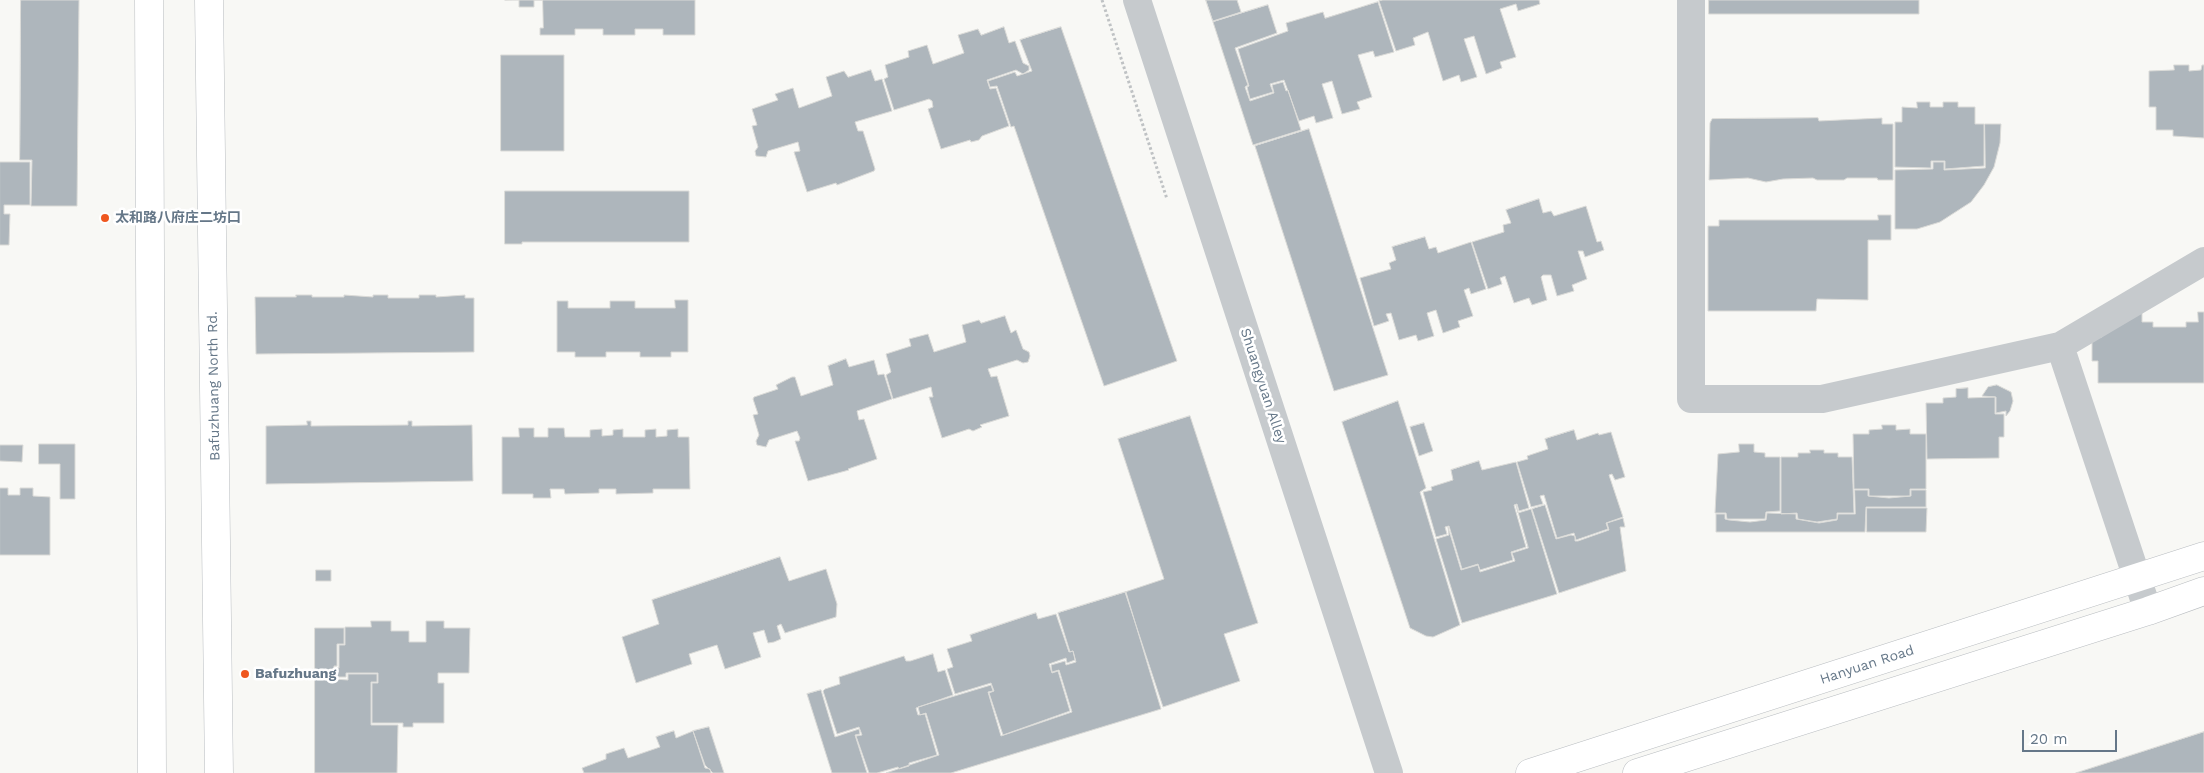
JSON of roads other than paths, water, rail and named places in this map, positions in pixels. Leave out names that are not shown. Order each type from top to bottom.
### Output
[{"type":"main road","points":[[150,0],[152,773]]},
{"type":"main road","name":"Bafuzhuang North Rd.","points":[[209,0],[219,773]]},
{"type":"main road","name":"Hanyuan Road","points":[[1530,773],[2204,556]]},
{"type":"main road","points":[[1637,773],[2148,611],[2204,591]]},
{"type":"street","name":"Shuangyuan Alley","points":[[1137,0],[1389,773]]},
{"type":"street","points":[[1691,0],[1691,399],[1822,399],[2060,346],[2204,261]]},
{"type":"street","points":[[2060,346],[2148,611]]},
{"type":"place","name":"太和路八府庄二坊口","points":[[105,218]]},
{"type":"place","name":"Bafuzhuang","points":[[245,674]]}]
